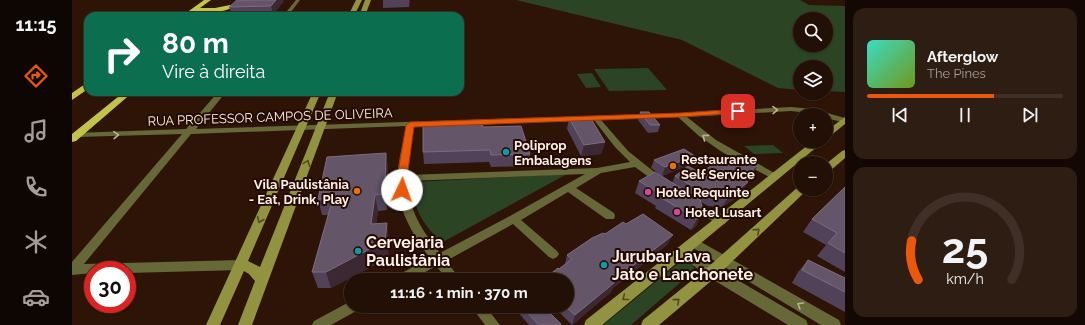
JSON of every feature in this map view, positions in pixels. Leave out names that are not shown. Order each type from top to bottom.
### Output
[{"type":"highway","points":[[190,12],[208,0]]},
{"type":"highway","points":[[196,8],[198,10],[215,10],[232,6],[225,12]]},
{"type":"highway","points":[[73,97],[84,88]]},
{"type":"highway","points":[[74,137],[124,96]]},
{"type":"main road","points":[[353,12],[359,0]]},
{"type":"main road","points":[[364,12],[368,0]]},
{"type":"main road","points":[[213,325],[316,96]]},
{"type":"main road","points":[[245,325],[332,96],[321,96]]},
{"type":"main road","points":[[833,129],[845,120]]},
{"type":"main road","points":[[591,325],[810,148]]},
{"type":"main road","points":[[833,163],[845,152]]},
{"type":"main road","points":[[648,325],[712,272],[795,196]]},
{"type":"main road","points":[[241,265],[253,268],[258,273],[262,282]]},
{"type":"street","points":[[288,12],[298,0]]},
{"type":"street","points":[[72,270],[219,96]]},
{"type":"street","name":"RUA PROFESSOR CAMPOS DE OLIVEIRA","points":[[74,137],[680,115],[753,110],[802,109],[845,120]]},
{"type":"street","points":[[680,115],[706,138],[736,157],[775,177]]},
{"type":"street","points":[[596,118],[613,141],[636,164],[670,188]]},
{"type":"street","points":[[410,125],[402,178],[402,190],[406,208],[414,226],[437,259],[449,273]]},
{"type":"street","points":[[402,178],[598,171],[636,164]]},
{"type":"street","points":[[412,273],[514,219],[598,171]]},
{"type":"street","points":[[569,188],[610,216]]},
{"type":"street","points":[[681,196],[721,220]]},
{"type":"street","points":[[514,219],[553,254]]},
{"type":"street","points":[[689,247],[724,261],[834,325]]},
{"type":"street","points":[[689,247],[712,272],[801,325]]},
{"type":"street","points":[[72,270],[241,265]]},
{"type":"street","points":[[767,305],[764,299],[768,292],[781,294]]},
{"type":"street","points":[[318,325],[344,311]]},
{"type":"street","points":[[483,313],[493,325]]},
{"type":"green space","points":[[516,0],[800,0],[809,5],[845,6],[845,92],[833,91],[833,60],[793,60],[793,89],[778,88],[682,40]]},
{"type":"green space","points":[[648,68],[667,90],[609,91],[594,69]]},
{"type":"green space","points":[[592,73],[601,87],[586,88],[577,74]]},
{"type":"green space","points":[[773,145],[783,153],[754,154],[744,146]]},
{"type":"green space","points":[[567,174],[441,243],[420,216],[415,201],[412,182]]},
{"type":"green space","points":[[684,261],[691,264],[695,270],[631,325],[603,325],[680,262]]},
{"type":"building","points":[[237,0],[276,0],[271,6],[229,7]]},
{"type":"building","points":[[640,112],[649,112],[660,125],[650,125]]},
{"type":"building","points":[[590,117],[605,142],[584,145],[569,118]]},
{"type":"building","points":[[482,124],[483,127],[521,126],[530,154],[491,155],[490,150],[423,152],[423,125]]},
{"type":"building","points":[[684,149],[695,156],[665,167],[654,160]]},
{"type":"building","points":[[386,153],[385,194],[375,195],[371,224],[387,223],[385,241],[326,272],[312,272],[333,198],[318,199],[327,157]]},
{"type":"building","points":[[725,157],[739,163],[746,159],[758,165],[752,170],[754,171],[743,179],[748,182],[727,199],[713,198],[675,176],[688,166],[700,173]]},
{"type":"building","points":[[655,172],[700,200],[703,209],[697,219],[660,197],[662,195],[639,181]]},
{"type":"building","points":[[845,187],[845,253],[828,243],[837,233],[812,219]]},
{"type":"building","points":[[643,214],[673,235],[613,281],[614,283],[575,315],[573,313],[574,313],[574,273],[552,273],[572,259],[567,255],[592,238],[603,233],[605,234],[623,222],[626,224]]},
{"type":"building","points":[[808,260],[845,278],[845,292],[802,270]]},
{"type":"building","points":[[528,313],[550,313],[561,324],[560,325],[539,325]]},
{"type":"place","name":"Poliprop Embalagens","points":[[506,152]]},
{"type":"place","name":"Restaurante Self Service","points":[[673,166]]},
{"type":"place","name":"Vila Paulistânia - Eat, Drink, Play","points":[[357,191]]},
{"type":"place","name":"Hotel Requinte","points":[[648,192]]},
{"type":"place","name":"Hotel Lusart","points":[[677,212]]},
{"type":"place","name":"Cervejaria Paulistânia","points":[[358,251]]},
{"type":"place","name":"Jurubar Lava Jato e Lanchonete","points":[[604,265]]},
{"type":"route","points":[[402,190],[402,178],[410,125],[680,115],[738,111]]}]
